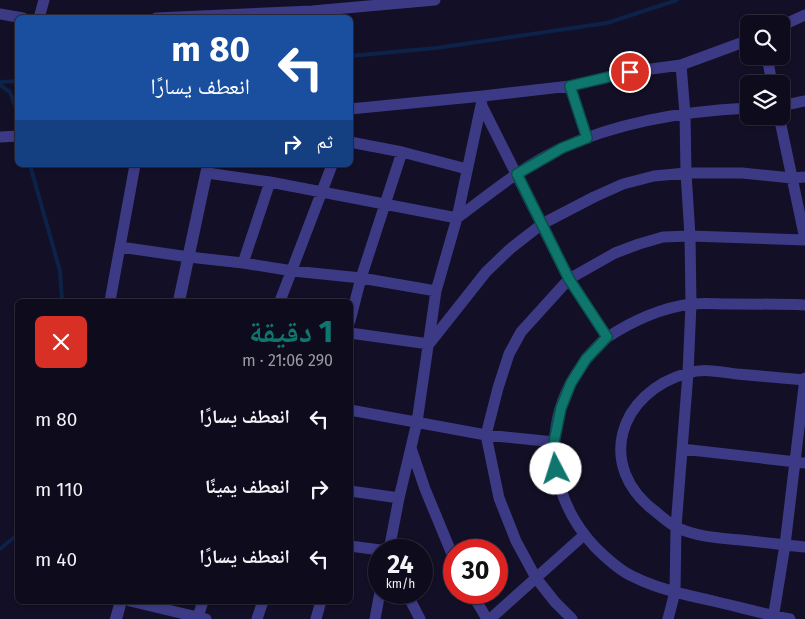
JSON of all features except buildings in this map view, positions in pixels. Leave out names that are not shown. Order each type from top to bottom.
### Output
[{"type":"street","points":[[40,15],[44,0]]},
{"type":"street","points":[[195,15],[311,6],[435,0]]},
{"type":"street","points":[[0,14],[15,17]]},
{"type":"street","points":[[790,22],[805,15]]},
{"type":"street","points":[[353,111],[482,101],[570,86],[630,72],[681,65],[740,43]]},
{"type":"street","points":[[668,619],[675,592],[676,527],[692,304],[685,114],[681,65]]},
{"type":"street","points":[[570,86],[587,138]]},
{"type":"street","points":[[392,539],[399,498],[417,422],[436,291],[457,218],[482,101]]},
{"type":"street","points":[[482,101],[569,279],[607,337]]},
{"type":"street","points":[[790,104],[805,101]]},
{"type":"street","points":[[179,299],[208,169],[457,218],[517,174],[562,148],[587,138],[623,126],[685,114],[740,108]]},
{"type":"street","points":[[572,619],[555,602],[536,578],[516,541],[499,498],[486,435],[509,354],[522,332],[569,279],[614,253],[663,237],[690,236],[805,240],[781,125]]},
{"type":"street","points":[[353,143],[402,152],[467,169]]},
{"type":"street","points":[[353,309],[361,278],[402,152]]},
{"type":"street","points":[[110,299],[135,167]]},
{"type":"street","points":[[281,299],[331,167]]},
{"type":"street","points":[[428,344],[486,272],[510,249],[542,224],[569,208],[623,184],[654,176],[686,173],[742,173],[792,178],[805,177]]},
{"type":"street","points":[[243,263],[270,182]]},
{"type":"street","points":[[120,246],[293,271],[361,278],[436,291]]},
{"type":"street","points":[[790,619],[774,617],[675,592],[633,577],[606,558],[584,535],[570,514],[561,492],[556,469],[554,442],[561,408],[571,383],[586,359],[607,337],[657,312],[692,304],[805,305]]},
{"type":"street","points":[[353,333],[428,344]]},
{"type":"street","points":[[774,617],[785,545],[800,462],[805,379],[707,371],[688,372],[664,383],[644,396],[628,417],[620,439],[622,464],[631,488],[647,506],[676,527],[693,534],[711,537],[785,545],[805,547]]},
{"type":"street","points":[[353,411],[486,435],[554,442]]},
{"type":"street","points":[[411,448],[425,489],[446,539]]},
{"type":"street","points":[[682,449],[800,462]]},
{"type":"street","points":[[353,491],[399,498]]},
{"type":"street","points":[[479,604],[488,619],[584,535]]},
{"type":"street","points":[[353,546],[368,548]]},
{"type":"street","points":[[116,619],[121,604]]},
{"type":"street","points":[[143,604],[202,618],[203,604]]},
{"type":"street","points":[[257,619],[261,604]]},
{"type":"street","points":[[316,619],[320,604]]},
{"type":"street","points":[[375,619],[378,604]]},
{"type":"street","points":[[412,604],[420,619]]},
{"type":"waterway","points":[[353,56],[436,48],[607,23],[677,0]]},
{"type":"waterway","points":[[0,82],[15,81]]},
{"type":"waterway","points":[[0,85],[10,92],[15,105]]},
{"type":"waterway","points":[[31,167],[60,271],[62,299]]},
{"type":"waterway","points":[[0,549],[15,536]]},
{"type":"route","points":[[556,469],[554,442],[561,408],[571,383],[586,359],[607,337],[569,279],[517,174],[562,148],[587,138],[570,86],[630,72]]}]
